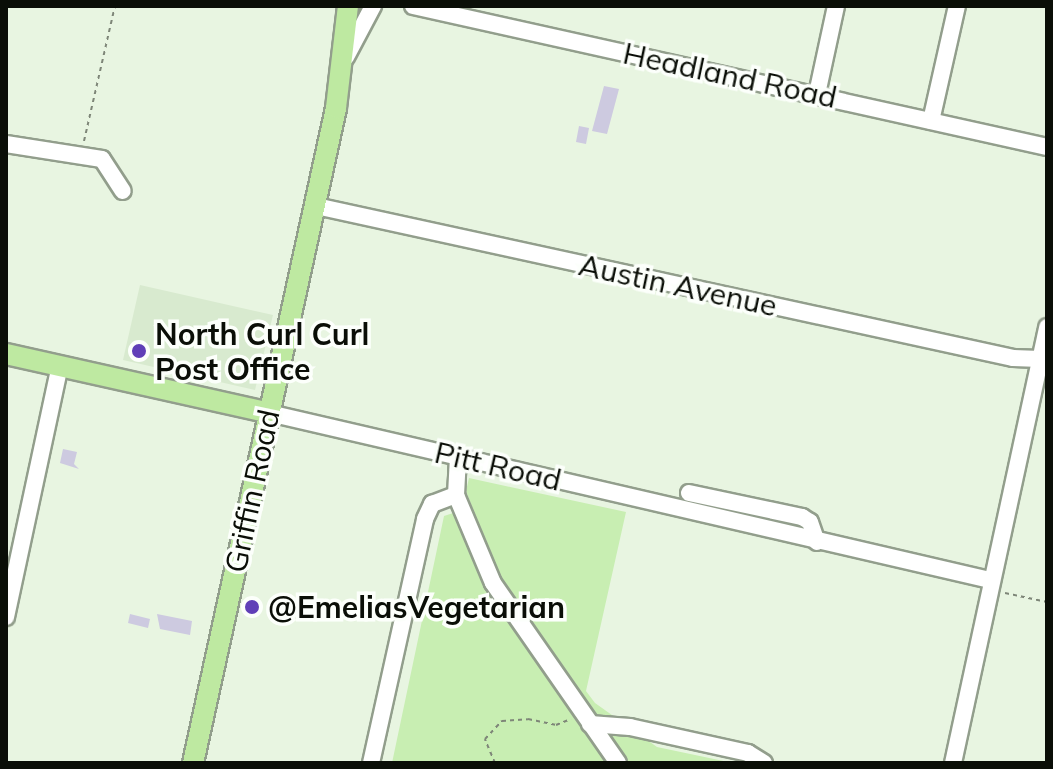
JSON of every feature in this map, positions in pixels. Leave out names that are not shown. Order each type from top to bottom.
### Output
[{"type":"main road","name":"Griffin Road","points":[[336,6],[344,29]]},
{"type":"main road","name":"Griffin Road","points":[[193,763],[316,206],[343,63],[348,6]]},
{"type":"main road","name":"Pitt Road","points":[[6,354],[269,413]]},
{"type":"street","points":[[343,63],[373,6]]},
{"type":"street","name":"Headland Road","points":[[413,6],[1047,147]]},
{"type":"street","points":[[817,94],[836,6]]},
{"type":"street","points":[[931,121],[957,6]]},
{"type":"street","points":[[6,144],[102,159],[123,191]]},
{"type":"street","name":"Austin Avenue","points":[[316,206],[1044,360]]},
{"type":"street","points":[[953,763],[989,584],[1044,360],[1047,327]]},
{"type":"street","points":[[6,617],[60,366]]},
{"type":"street","name":"Pitt Road","points":[[269,413],[989,584]]},
{"type":"street","points":[[458,457],[456,495],[493,583],[618,763]]},
{"type":"street","points":[[689,493],[802,517],[810,522],[817,542]]},
{"type":"street","points":[[371,763],[425,519],[432,504],[456,495]]},
{"type":"street","points":[[590,724],[630,727],[748,753],[764,763]]},
{"type":"path","points":[[81,156],[115,6]]},
{"type":"path","points":[[989,584],[1047,602]]},
{"type":"path","points":[[495,763],[485,739],[502,721],[528,719],[556,725],[569,719]]},
{"type":"shaded area","points":[[140,285],[273,315],[255,390],[123,360]]},
{"type":"green space","points":[[469,478],[626,512],[586,691],[595,703],[657,747],[733,763],[392,763],[444,516],[472,507],[466,491]]},
{"type":"building","points":[[604,86],[619,89],[607,134],[592,131]]},
{"type":"building","points":[[579,126],[589,128],[586,144],[576,142]]},
{"type":"building","points":[[63,449],[77,452],[74,464],[79,469],[60,463]]},
{"type":"building","points":[[130,614],[150,619],[148,628],[128,623]]},
{"type":"building","points":[[157,614],[192,621],[190,635],[160,629]]},
{"type":"place","name":"North Curl Curl Post Office","points":[[139,351]]},
{"type":"place","name":"@EmeliasVegetarian","points":[[252,607]]}]
